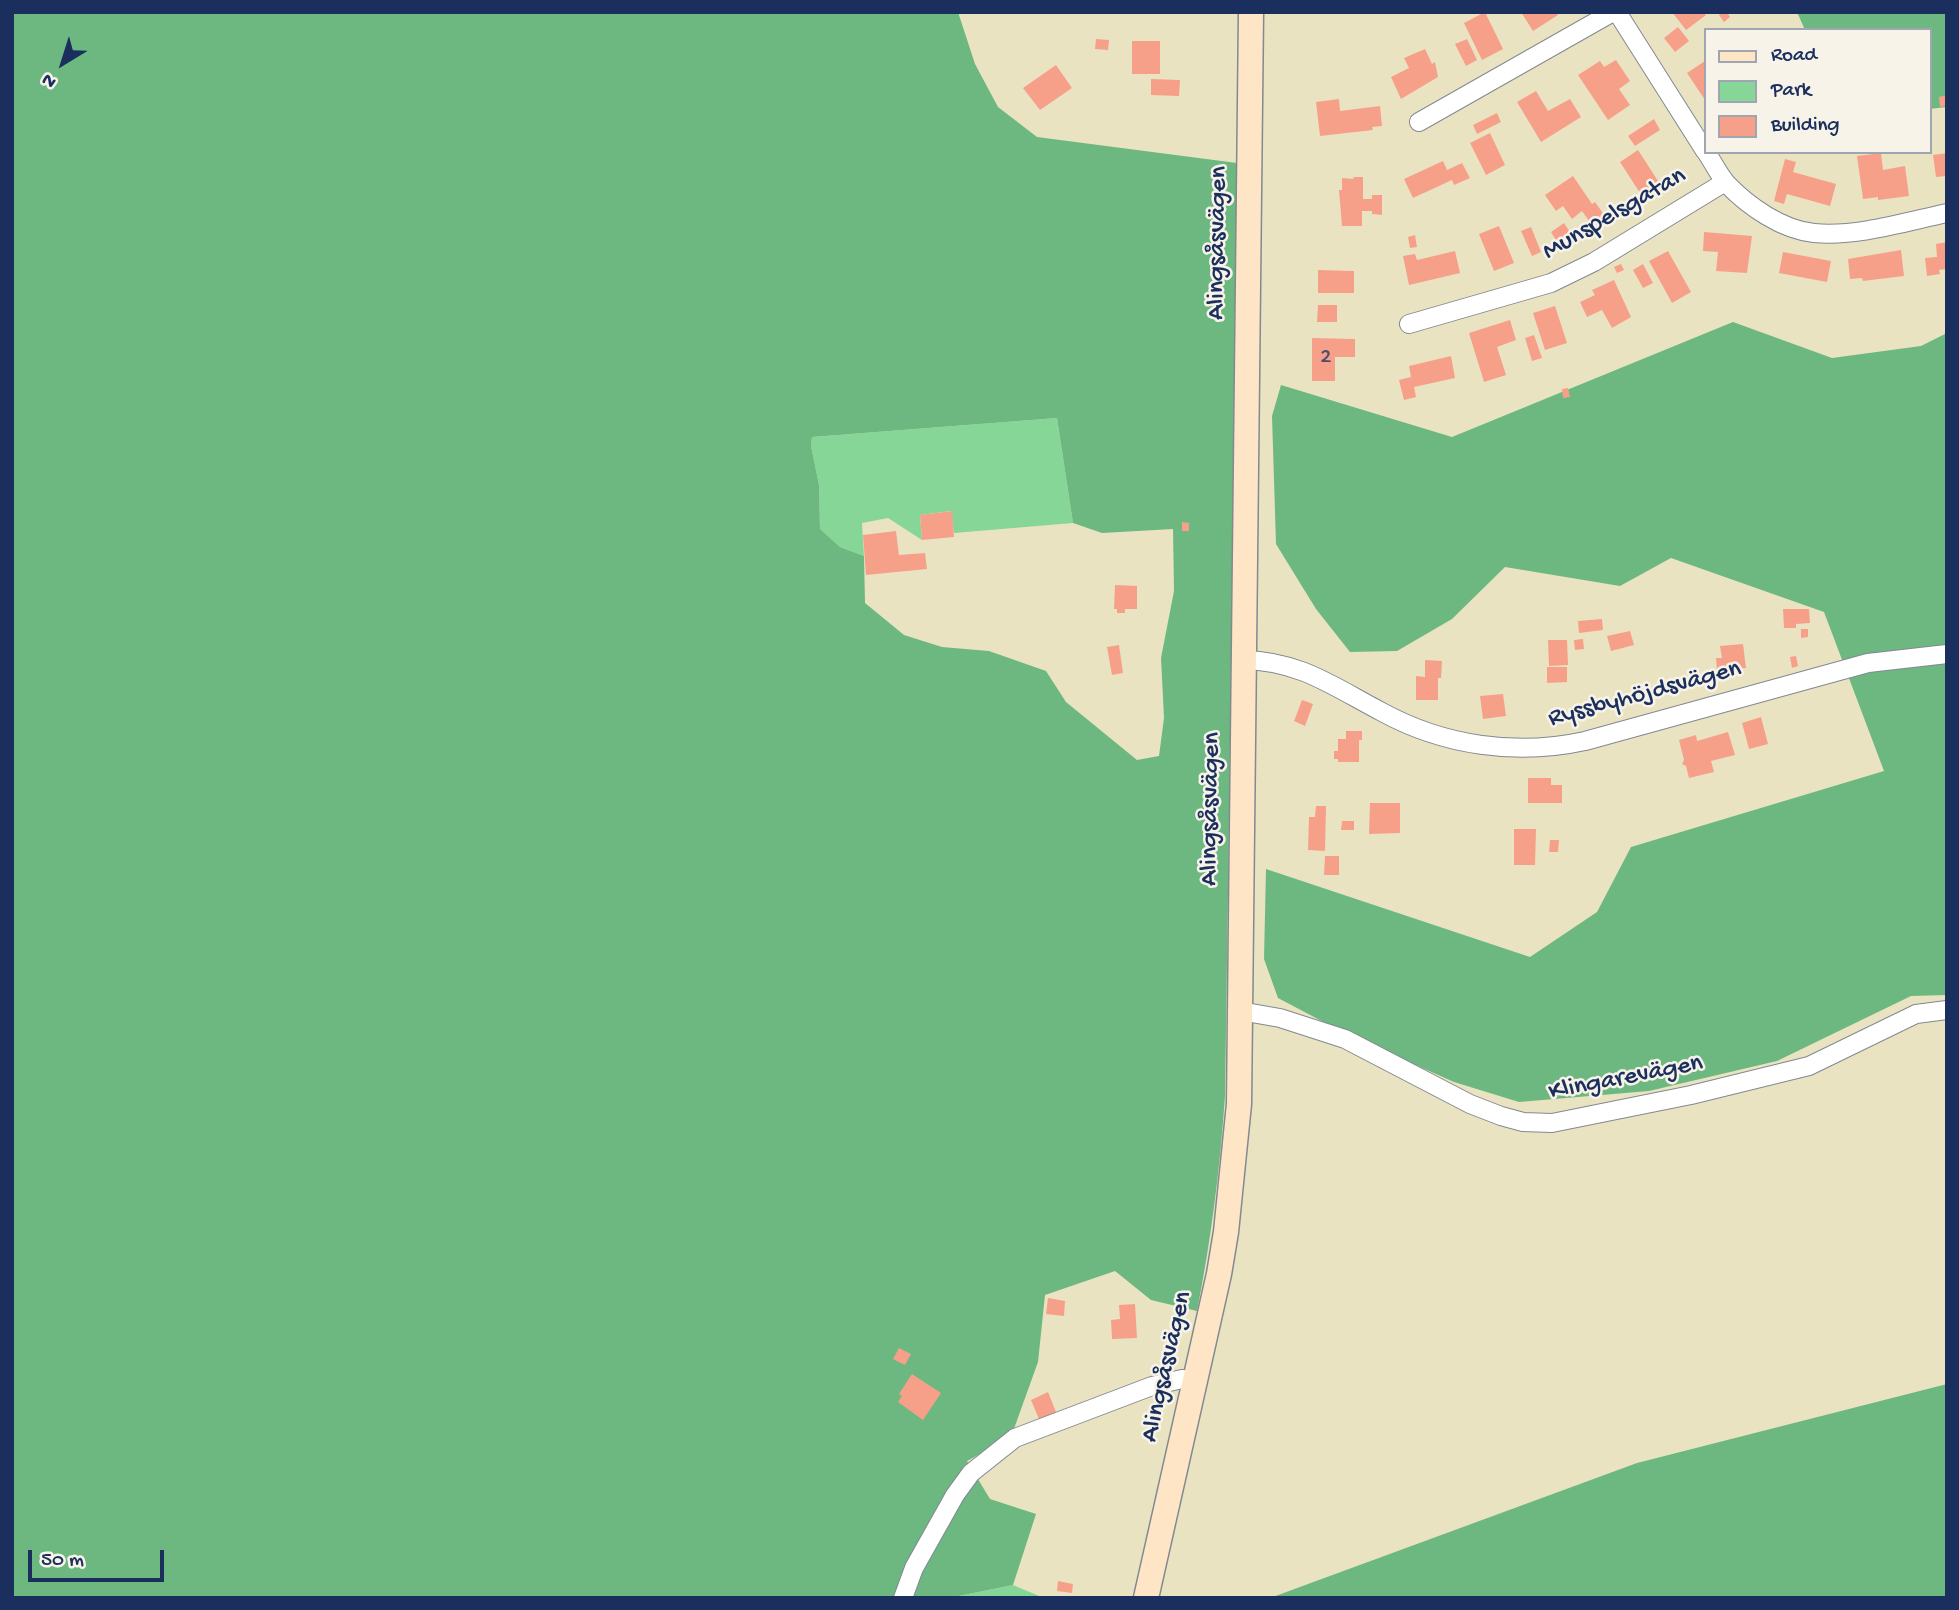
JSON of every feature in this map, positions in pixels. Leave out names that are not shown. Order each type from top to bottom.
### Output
[{"type":"main road","name":"Alingsåsvägen","points":[[1146,1598],[1211,1314],[1226,1232],[1239,1104],[1251,12]]},
{"type":"street","points":[[1419,122],[1615,12],[1703,147]]},
{"type":"street","points":[[1707,154],[1725,182],[1765,214],[1787,227],[1813,233],[1840,233],[1947,213]]},
{"type":"street","name":"Munspelsgatan","points":[[1409,324],[1551,283],[1594,262],[1725,182]]},
{"type":"street","name":"Ryssbyhöjdsvägen","points":[[1244,660],[1264,660],[1300,669],[1339,687],[1391,717],[1436,734],[1472,744],[1541,749],[1585,741],[1868,663],[1947,653]]},
{"type":"street","name":"Klingarevägen","points":[[1240,1011],[1280,1018],[1345,1039],[1469,1104],[1501,1116],[1523,1122],[1552,1123],[1691,1095],[1809,1066],[1916,1014],[1947,1010]]},
{"type":"street","points":[[903,1598],[914,1568],[955,1495],[971,1473],[1014,1438],[1167,1381],[1195,1381]]},
{"type":"green space","points":[[12,12],[958,12],[975,64],[998,107],[1037,137],[1237,163],[1225,1096],[1207,1258],[1197,1311],[1151,1300],[1115,1271],[1045,1295],[1038,1362],[1011,1437],[967,1461],[990,1499],[1036,1514],[1013,1585],[949,1598],[12,1598]],"holes":[[[1057,418],[1073,523],[1102,533],[1173,529],[1174,591],[1161,658],[1164,718],[1159,756],[1137,760],[1066,702],[1046,671],[989,651],[942,647],[904,635],[865,603],[864,556],[840,547],[820,529],[819,485],[811,446],[812,437]]]},
{"type":"green space","points":[[1797,12],[1947,12],[1947,107],[1931,109],[1931,28],[1804,28]]},
{"type":"green space","points":[[1733,322],[1832,358],[1921,346],[1947,333],[1947,995],[1911,996],[1777,1061],[1649,1091],[1519,1102],[1454,1082],[1350,1036],[1278,998],[1264,959],[1266,869],[1530,957],[1597,912],[1631,847],[1884,771],[1824,612],[1671,558],[1620,586],[1505,567],[1452,619],[1397,651],[1350,652],[1316,609],[1276,544],[1272,416],[1281,385],[1452,437]]},
{"type":"green space","points":[[1057,418],[1073,523],[954,533],[951,511],[920,515],[922,540],[888,518],[862,523],[864,556],[840,547],[820,529],[819,485],[811,446],[812,437]]},
{"type":"green space","points":[[1947,1384],[1947,1598],[1270,1598],[1637,1463]]},
{"type":"green space","points":[[1013,1585],[1044,1598],[949,1598]]},
{"type":"building","points":[[1485,12],[1503,49],[1482,60],[1464,23]]},
{"type":"building","points":[[1521,12],[1556,12],[1558,15],[1533,31]]},
{"type":"building","points":[[1672,12],[1703,12],[1706,15],[1686,30]]},
{"type":"building","points":[[1727,12],[1730,17],[1724,22],[1719,15]]},
{"type":"building","points":[[1678,27],[1689,41],[1675,52],[1664,38]]},
{"type":"building","points":[[1096,39],[1109,40],[1108,50],[1095,49]]},
{"type":"building","points":[[1467,39],[1477,60],[1466,66],[1455,44]]},
{"type":"building","points":[[1132,41],[1160,41],[1160,74],[1132,74]]},
{"type":"building","points":[[1425,49],[1432,64],[1435,62],[1438,77],[1401,99],[1391,77],[1409,68],[1404,58]]},
{"type":"building","points":[[1616,60],[1630,81],[1619,89],[1630,105],[1608,120],[1578,75],[1600,61],[1604,67]]},
{"type":"building","points":[[1703,62],[1703,97],[1687,73]]},
{"type":"building","points":[[1056,65],[1072,88],[1040,110],[1023,88]]},
{"type":"building","points":[[1151,79],[1180,80],[1179,96],[1151,95]]},
{"type":"building","points":[[1536,91],[1548,111],[1570,99],[1581,117],[1541,142],[1517,102]]},
{"type":"building","points":[[1947,95],[1947,106],[1940,107],[1939,97]]},
{"type":"building","points":[[1339,99],[1340,111],[1380,106],[1382,126],[1372,127],[1373,130],[1320,136],[1316,102]]},
{"type":"building","points":[[1497,113],[1501,122],[1477,134],[1473,125]]},
{"type":"building","points":[[1654,119],[1660,130],[1635,146],[1628,136]]},
{"type":"building","points":[[1490,133],[1505,165],[1486,175],[1470,143]]},
{"type":"building","points":[[1638,150],[1660,184],[1642,196],[1620,162]]},
{"type":"building","points":[[1947,153],[1947,176],[1936,177],[1933,155]]},
{"type":"building","points":[[1881,154],[1883,170],[1905,166],[1909,196],[1863,199],[1857,156]]},
{"type":"building","points":[[1785,159],[1796,162],[1793,172],[1836,184],[1830,206],[1787,194],[1784,204],[1774,201]]},
{"type":"building","points":[[1443,161],[1447,170],[1462,163],[1470,178],[1454,185],[1452,180],[1413,198],[1404,179]]},
{"type":"building","points":[[1573,176],[1592,204],[1595,202],[1605,216],[1592,225],[1582,211],[1572,219],[1563,206],[1556,211],[1545,195]]},
{"type":"building","points":[[1353,177],[1363,177],[1363,199],[1382,195],[1382,215],[1362,211],[1362,226],[1342,226],[1339,190],[1342,190],[1342,178],[1354,179]]},
{"type":"building","points":[[1564,223],[1574,238],[1560,247],[1551,232]]},
{"type":"building","points":[[1499,226],[1514,263],[1494,271],[1479,234]]},
{"type":"building","points":[[1531,227],[1541,252],[1532,256],[1521,231]]},
{"type":"building","points":[[1704,232],[1752,236],[1747,273],[1716,271],[1718,252],[1703,251]]},
{"type":"building","points":[[1415,235],[1417,247],[1410,248],[1408,237]]},
{"type":"building","points":[[1947,242],[1947,269],[1939,270],[1940,274],[1927,276],[1925,258],[1937,257],[1936,244]]},
{"type":"building","points":[[1901,250],[1904,276],[1863,281],[1862,278],[1850,279],[1848,259]]},
{"type":"building","points":[[1455,251],[1460,273],[1409,285],[1403,256],[1415,254],[1417,260]]},
{"type":"building","points":[[1668,251],[1691,292],[1672,303],[1649,261]]},
{"type":"building","points":[[1783,252],[1831,261],[1827,282],[1779,273]]},
{"type":"building","points":[[1621,264],[1624,270],[1617,273],[1614,267]]},
{"type":"building","points":[[1643,264],[1653,283],[1643,288],[1633,270]]},
{"type":"building","points":[[1318,270],[1354,271],[1354,293],[1318,293]]},
{"type":"building","points":[[1614,280],[1631,317],[1612,328],[1602,310],[1587,317],[1580,302],[1595,295],[1592,290]]},
{"type":"building","points":[[1318,305],[1337,305],[1337,322],[1317,322]]},
{"type":"building","points":[[1555,306],[1567,343],[1545,350],[1533,313]]},
{"type":"building","points":[[1510,320],[1516,340],[1497,347],[1506,375],[1484,382],[1469,333]]},
{"type":"building","points":[[1534,335],[1542,358],[1532,361],[1525,338]]},
{"type":"building","points":[[1312,338],[1355,339],[1355,357],[1335,357],[1335,381],[1312,381]]},
{"type":"building","points":[[1451,356],[1455,378],[1414,387],[1416,397],[1404,400],[1399,380],[1411,377],[1409,366]]},
{"type":"building","points":[[1568,388],[1570,397],[1563,398],[1562,389]]},
{"type":"building","points":[[952,511],[954,537],[922,540],[920,515]]},
{"type":"building","points":[[1182,522],[1189,523],[1189,531],[1182,531]]},
{"type":"building","points":[[896,531],[899,555],[925,553],[927,569],[866,575],[863,535]]},
{"type":"building","points":[[1115,585],[1137,586],[1137,609],[1125,609],[1125,613],[1117,613],[1117,609],[1114,609]]},
{"type":"building","points":[[1783,609],[1809,609],[1810,623],[1796,624],[1796,628],[1784,628]]},
{"type":"building","points":[[1602,619],[1603,630],[1579,633],[1578,621]]},
{"type":"building","points":[[1801,629],[1808,629],[1808,637],[1801,638]]},
{"type":"building","points":[[1630,631],[1634,645],[1611,651],[1607,636]]},
{"type":"building","points":[[1583,639],[1584,649],[1575,650],[1574,640]]},
{"type":"building","points":[[1548,640],[1567,640],[1568,665],[1549,666]]},
{"type":"building","points":[[1743,644],[1746,668],[1717,670],[1716,658],[1722,658],[1720,646]]},
{"type":"building","points":[[1119,645],[1123,673],[1112,675],[1107,647]]},
{"type":"building","points":[[1796,656],[1798,666],[1792,668],[1790,657]]},
{"type":"building","points":[[1425,660],[1442,661],[1441,678],[1438,678],[1438,700],[1416,700],[1416,676],[1425,677]]},
{"type":"building","points":[[1547,667],[1567,667],[1567,682],[1547,683]]},
{"type":"building","points":[[1503,694],[1506,716],[1483,719],[1480,696]]},
{"type":"building","points":[[1302,700],[1313,704],[1305,726],[1294,721]]},
{"type":"building","points":[[1761,717],[1768,744],[1749,749],[1742,723]]},
{"type":"building","points":[[1346,731],[1362,731],[1362,740],[1359,740],[1359,762],[1338,762],[1338,759],[1334,759],[1334,751],[1338,751],[1338,739],[1346,739]]},
{"type":"building","points":[[1728,732],[1735,755],[1711,761],[1714,772],[1689,778],[1686,766],[1682,764],[1684,760],[1679,740],[1696,735],[1697,741]]},
{"type":"building","points":[[1528,778],[1551,778],[1551,785],[1562,785],[1562,803],[1528,803]]},
{"type":"building","points":[[1370,803],[1400,803],[1400,833],[1369,834]]},
{"type":"building","points":[[1316,806],[1326,806],[1325,851],[1308,850],[1309,817],[1315,817]]},
{"type":"building","points":[[1342,821],[1354,821],[1354,830],[1341,830]]},
{"type":"building","points":[[1514,829],[1536,829],[1535,865],[1514,865]]},
{"type":"building","points":[[1550,840],[1559,840],[1558,852],[1549,852]]},
{"type":"building","points":[[1325,856],[1339,856],[1339,875],[1324,875]]},
{"type":"building","points":[[1048,1298],[1065,1301],[1064,1316],[1046,1314]]},
{"type":"building","points":[[1135,1304],[1137,1338],[1112,1339],[1111,1320],[1120,1319],[1119,1305]]},
{"type":"building","points":[[899,1348],[911,1354],[905,1365],[893,1359]]},
{"type":"building","points":[[912,1374],[941,1393],[923,1420],[898,1402],[902,1396],[899,1394]]},
{"type":"building","points":[[1048,1392],[1058,1417],[1041,1424],[1031,1400]]},
{"type":"building","points":[[1058,1581],[1073,1584],[1072,1593],[1057,1591]]}]
